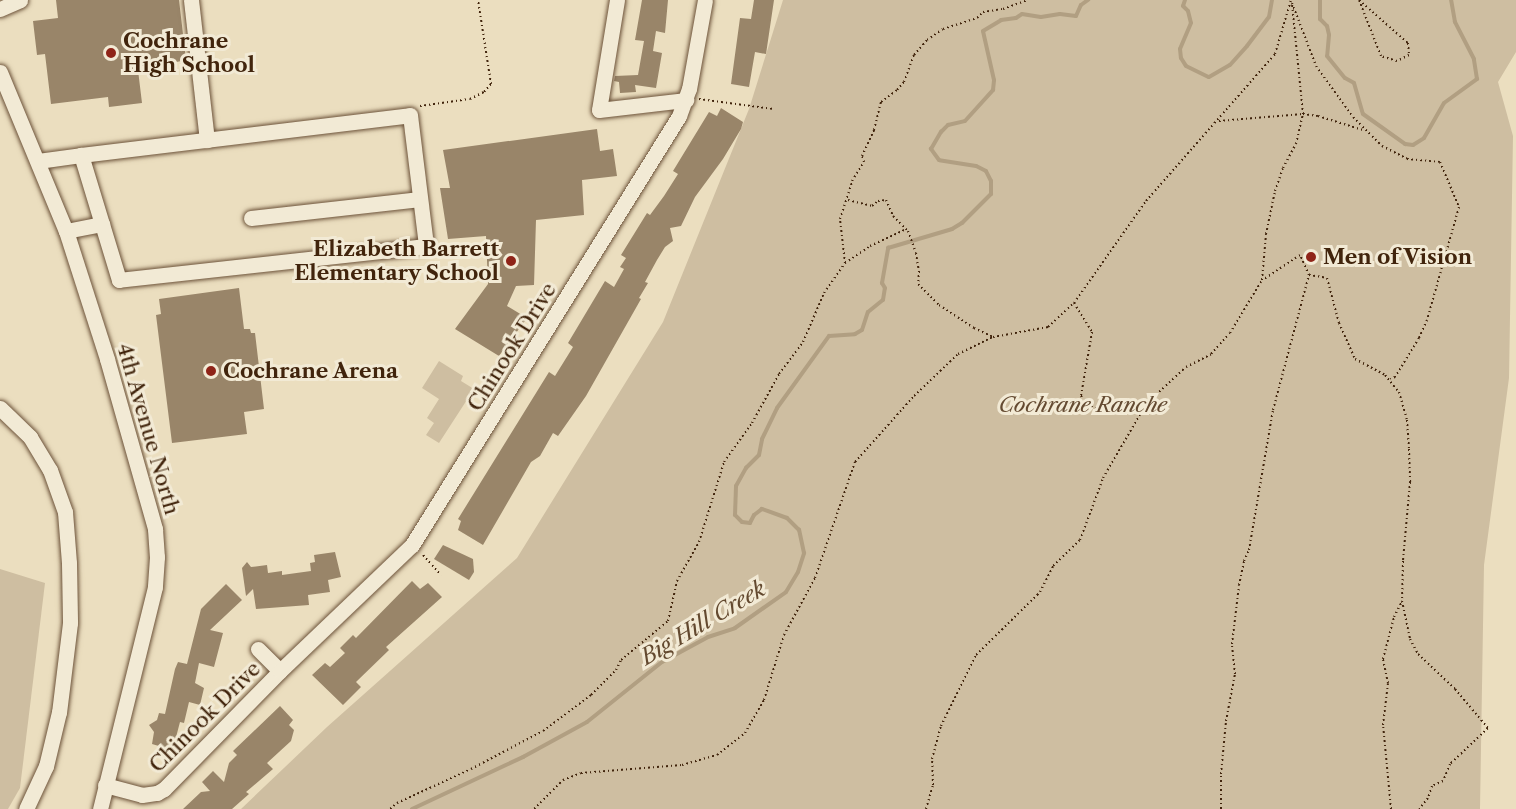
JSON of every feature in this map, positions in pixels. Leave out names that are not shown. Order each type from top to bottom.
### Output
[{"type":"street","points":[[0,9],[20,0]]},
{"type":"street","points":[[191,0],[207,140]]},
{"type":"street","points":[[617,0],[599,110],[692,100]]},
{"type":"street","name":"Chinook Drive","points":[[147,809],[160,792],[280,671],[420,534],[669,132],[692,100],[705,0]]},
{"type":"street","name":"4th Avenue North","points":[[0,72],[66,231],[146,489],[157,544],[155,586],[100,809]]},
{"type":"street","points":[[38,160],[410,115],[426,246],[119,280],[81,155]]},
{"type":"street","points":[[251,218],[420,199]]},
{"type":"street","points":[[66,231],[102,224]]},
{"type":"street","points":[[0,408],[30,437],[50,470],[65,512],[69,563],[70,623],[59,712],[46,766],[26,809]]},
{"type":"street","name":"Chinook Drive","points":[[258,649],[280,671]]},
{"type":"street","name":"Chinook Drive","points":[[105,786],[142,795],[160,792]]},
{"type":"path","points":[[417,106],[470,99],[484,92],[491,84],[478,0]]},
{"type":"path","points":[[845,262],[843,232],[839,225],[852,181],[864,162],[862,156],[874,130],[881,102],[904,82],[914,55],[921,46],[943,30],[972,21],[983,12],[1003,9],[1028,0]]},
{"type":"path","points":[[1263,279],[1266,234],[1275,191],[1283,168],[1296,144],[1303,114],[1291,0]]},
{"type":"path","points":[[534,809],[563,780],[581,772],[682,765],[717,755],[746,733],[764,700],[784,635],[815,578],[855,462],[942,368],[958,354],[993,337],[1048,327],[1074,303],[1146,201],[1275,54],[1291,0]]},
{"type":"path","points":[[1291,0],[1316,66],[1366,131],[1382,146],[1407,159],[1440,162],[1460,207],[1427,320],[1395,377],[1390,379]]},
{"type":"path","points":[[1359,0],[1408,43],[1409,55],[1397,61],[1381,56],[1359,0]]},
{"type":"path","points":[[692,100],[774,109]]},
{"type":"path","points":[[1218,121],[1303,114],[1318,116],[1366,131]]},
{"type":"path","points":[[847,200],[872,206],[878,201],[886,200],[893,216],[908,231],[916,253],[919,271],[916,281],[924,292],[974,328],[993,337]]},
{"type":"path","points":[[390,809],[397,802],[471,769],[543,730],[591,695],[616,670],[621,660],[668,621],[677,581],[699,542],[724,462],[752,423],[778,374],[803,342],[824,293],[845,262],[870,246],[901,231],[908,231]]},
{"type":"path","points":[[1074,303],[1092,332],[1081,396],[1091,407],[1138,411],[1186,367],[1211,354],[1230,333],[1263,279],[1300,255],[1309,275],[1273,410],[1249,550],[1239,585],[1232,644],[1235,674],[1226,722],[1221,774],[1221,809]]},
{"type":"path","points":[[1309,275],[1326,278],[1339,323],[1354,359],[1390,379],[1401,401],[1409,449],[1410,482],[1402,601],[1410,639],[1414,649],[1455,689],[1488,728],[1450,764],[1443,781],[1432,786],[1428,798],[1419,809]]},
{"type":"path","points":[[926,809],[933,785],[932,759],[941,726],[976,655],[1040,592],[1053,566],[1080,540],[1104,478],[1146,404]]},
{"type":"path","points":[[420,552],[441,575]]},
{"type":"path","points":[[1391,809],[1383,726],[1388,683],[1383,659],[1394,616],[1402,601]]},
{"type":"green space","name":"Cochrane Ranche","points":[[783,0],[1516,0],[1516,52],[1498,82],[1513,136],[1509,378],[1484,565],[1480,809],[241,809],[327,727],[517,558],[663,322],[749,109]]},
{"type":"green space","points":[[439,361],[463,376],[461,381],[474,389],[439,443],[426,435],[434,423],[427,418],[439,399],[422,388]]},
{"type":"green space","points":[[0,569],[45,583],[20,788],[8,809],[0,809]]},
{"type":"building","name":"Cochrane High School","points":[[56,0],[179,0],[186,60],[138,70],[142,103],[109,107],[108,97],[51,104],[45,54],[37,55],[33,21],[58,18]]},
{"type":"building","points":[[642,0],[668,0],[665,33],[656,31],[653,51],[662,53],[656,88],[635,85],[636,92],[620,93],[619,82],[614,81],[615,76],[638,75],[644,41],[635,40]]},
{"type":"building","points":[[754,0],[774,0],[766,54],[755,52],[749,87],[731,84],[740,18],[751,19]]},
{"type":"building","points":[[721,108],[743,122],[741,129],[723,159],[695,197],[681,226],[670,228],[673,241],[665,247],[657,260],[645,282],[648,283],[639,298],[641,299],[586,396],[558,436],[553,433],[540,456],[531,462],[483,545],[458,530],[461,521],[458,519],[549,372],[555,376],[573,347],[568,343],[605,281],[614,287],[624,269],[620,267],[626,258],[621,255],[647,213],[650,215],[678,174],[673,171],[709,112],[717,116]]},
{"type":"building","name":"Elizabeth Barrett Elementary School","points":[[597,129],[600,151],[613,149],[617,176],[582,180],[584,215],[536,220],[534,285],[516,286],[507,306],[527,318],[499,356],[455,329],[488,284],[486,236],[448,239],[440,188],[450,188],[443,150]]},
{"type":"building","name":"Cochrane Arena","points":[[239,288],[244,329],[250,329],[251,333],[255,333],[264,409],[244,412],[247,434],[172,443],[156,315],[161,314],[159,299]]},
{"type":"building","points":[[443,545],[473,559],[474,572],[469,580],[434,559]]},
{"type":"building","points":[[335,552],[341,577],[328,580],[330,592],[308,595],[309,605],[256,609],[253,589],[246,596],[242,568],[247,562],[251,567],[267,565],[268,573],[282,571],[282,575],[311,571],[310,563],[315,562],[314,555]]},
{"type":"building","points":[[412,581],[420,589],[428,583],[442,597],[386,647],[389,650],[356,682],[361,687],[343,705],[312,675],[325,663],[330,667],[345,653],[340,648],[353,635],[356,638]]},
{"type":"building","points":[[226,584],[242,600],[210,630],[223,633],[214,667],[199,663],[195,683],[204,688],[200,705],[189,702],[184,723],[180,722],[175,741],[171,741],[169,749],[152,744],[154,732],[149,725],[157,720],[159,713],[165,714],[175,669],[178,662],[187,664],[201,609]]},
{"type":"building","points":[[280,706],[293,720],[289,725],[294,730],[291,741],[267,763],[273,769],[246,792],[249,794],[232,809],[183,809],[201,792],[210,791],[202,782],[213,771],[224,782],[229,763],[237,755],[233,751]]},
{"type":"waterway","name":"Big Hill Creek","points":[[412,809],[523,757],[587,722],[662,662],[708,637],[735,628],[786,592],[798,572],[804,553],[799,530],[787,518],[762,509],[754,515],[750,523],[742,522],[735,515],[736,486],[746,468],[759,455],[762,439],[777,408],[829,336],[855,334],[862,330],[868,312],[883,300],[885,288],[882,283],[888,248],[952,229],[962,223],[991,194],[991,181],[986,171],[976,166],[939,160],[931,149],[948,125],[965,121],[993,90],[994,80],[983,31],[1001,20],[1016,18],[1022,14],[1041,17],[1060,14],[1076,16],[1081,5],[1088,0]]},
{"type":"waterway","name":"Big Hill Creek","points":[[1185,0],[1183,6],[1188,11],[1191,23],[1180,49],[1181,58],[1186,66],[1209,77],[1230,65],[1247,46],[1269,17],[1272,0]]},
{"type":"waterway","name":"Big Hill Creek","points":[[1320,0],[1320,19],[1327,26],[1329,35],[1327,56],[1345,78],[1354,83],[1363,114],[1405,144],[1413,145],[1424,138],[1444,103],[1477,79],[1474,59],[1455,22],[1451,0]]},
{"type":"place","name":"Cochrane High School","points":[[111,53]]},
{"type":"place","name":"Men of Vision","points":[[1311,257]]},
{"type":"place","name":"Elizabeth Barrett Elementary School","points":[[511,261]]},
{"type":"place","name":"Cochrane Arena","points":[[211,371]]}]
